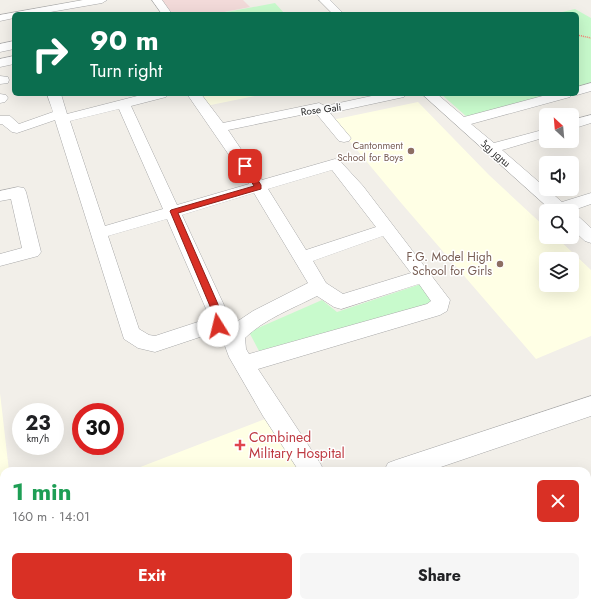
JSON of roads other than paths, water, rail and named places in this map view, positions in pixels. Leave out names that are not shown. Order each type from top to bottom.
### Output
[{"type":"street","points":[[25,12],[102,0]]},
{"type":"street","points":[[157,0],[166,12]]},
{"type":"street","points":[[324,0],[337,12]]},
{"type":"street","points":[[0,18],[12,15]]},
{"type":"street","points":[[0,48],[12,45]]},
{"type":"street","points":[[0,63],[12,60]]},
{"type":"street","points":[[579,90],[591,87]]},
{"type":"street","points":[[55,96],[131,333],[147,344],[155,344],[209,326],[218,326],[237,332]]},
{"type":"street","points":[[0,120],[4,118],[17,129],[61,117],[124,104],[154,96]]},
{"type":"street","points":[[195,96],[259,187],[315,278],[317,286],[341,302],[423,276]]},
{"type":"street","name":"Rose Gali","points":[[219,128],[319,107],[321,111],[390,96]]},
{"type":"street","name":"سرور روڈ","points":[[431,96],[555,204]]},
{"type":"street","points":[[461,122],[558,96]]},
{"type":"street","points":[[124,104],[174,211],[220,318],[218,326]]},
{"type":"street","points":[[321,111],[344,138]]},
{"type":"street","points":[[579,123],[591,119]]},
{"type":"street","points":[[491,149],[539,134]]},
{"type":"street","points":[[100,233],[335,164],[441,300],[440,306],[433,310],[244,364]]},
{"type":"street","points":[[0,196],[18,192],[32,252],[0,260]]},
{"type":"street","points":[[579,205],[591,198]]},
{"type":"street","name":"سرور روڈ","points":[[579,226],[591,237]]},
{"type":"street","points":[[302,258],[387,229]]},
{"type":"street","points":[[309,467],[236,351],[234,344],[237,332],[247,324],[317,286]]},
{"type":"street","points":[[408,467],[591,406]]},
{"type":"place","name":"Cantonment School for Boys","points":[[411,151]]},
{"type":"place","name":"F.G. Model High School for Girls","points":[[500,264]]},
{"type":"place","name":"Combined Military Hospital","points":[[240,445]]}]
